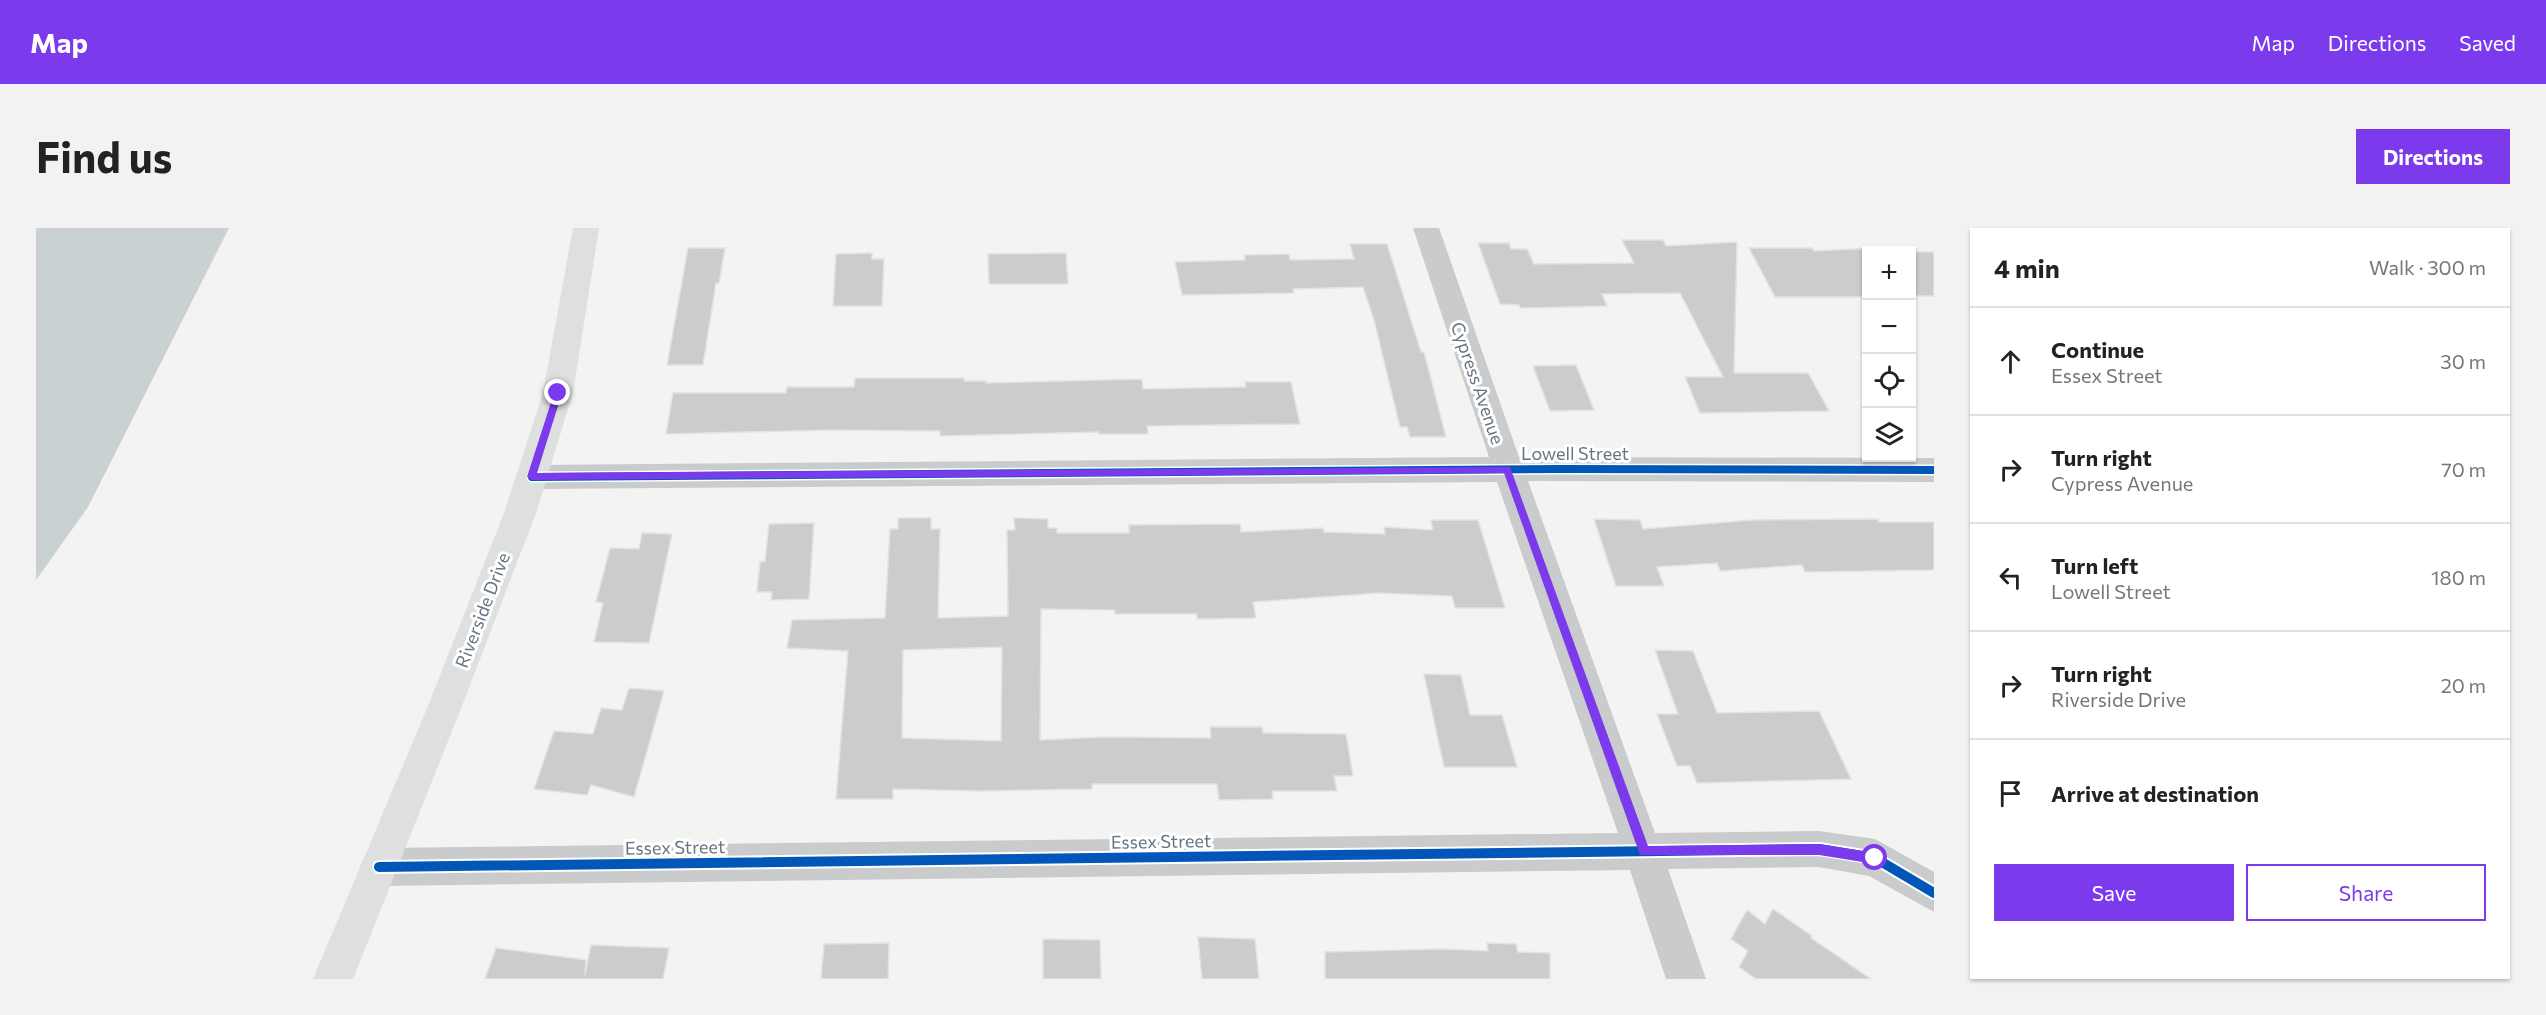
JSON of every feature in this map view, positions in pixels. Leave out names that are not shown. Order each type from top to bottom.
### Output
[{"type":"main road","name":"Riverside Drive","points":[[333,979],[462,663],[520,513],[558,393],[586,228]]},
{"type":"street","name":"Cypress Avenue","points":[[1426,228],[1507,470],[1644,851],[1686,979]]},
{"type":"street","name":"Lowell Street","points":[[532,477],[1507,470],[1934,470]]},
{"type":"street","name":"Essex Street","points":[[379,867],[1819,849],[1875,858],[1934,893]]},
{"type":"shaded area","points":[[36,228],[229,228],[88,507],[36,580]]},
{"type":"building","points":[[1622,240],[1663,240],[1666,246],[1737,242],[1734,373],[1808,373],[1829,411],[1700,413],[1685,377],[1723,377],[1680,293],[1602,294],[1607,306],[1520,308],[1519,305],[1500,304],[1478,243],[1509,243],[1511,249],[1527,249],[1534,264],[1634,263]]},
{"type":"building","points":[[1350,244],[1387,244],[1421,352],[1424,352],[1446,437],[1410,437],[1407,427],[1400,427],[1374,320],[1363,287],[1293,289],[1294,293],[1182,295],[1175,262],[1245,260],[1244,255],[1289,254],[1290,260],[1354,259]]},
{"type":"building","points":[[688,248],[725,248],[719,283],[716,283],[703,365],[667,365]]},
{"type":"building","points":[[1749,248],[1812,248],[1814,251],[1862,249],[1862,297],[1775,297]]},
{"type":"building","points":[[1916,252],[1934,252],[1934,296],[1916,296]]},
{"type":"building","points":[[872,253],[872,259],[884,259],[882,306],[833,306],[836,254]]},
{"type":"building","points":[[1066,253],[1068,284],[989,284],[988,254]]},
{"type":"building","points":[[1576,365],[1594,410],[1550,411],[1533,366]]},
{"type":"building","points":[[855,378],[964,378],[964,381],[986,381],[986,383],[1142,379],[1143,389],[1246,387],[1245,382],[1291,382],[1300,424],[1147,426],[1148,434],[1099,434],[1099,432],[940,436],[940,431],[831,430],[666,434],[673,393],[786,393],[787,387],[854,387]]},
{"type":"building","points":[[898,518],[931,518],[931,529],[940,529],[938,618],[1008,616],[1007,530],[1015,530],[1014,518],[1048,519],[1048,528],[1057,528],[1057,533],[1129,533],[1129,525],[1240,524],[1241,532],[1323,528],[1324,532],[1385,534],[1384,527],[1433,530],[1431,520],[1478,520],[1505,608],[1455,608],[1452,596],[1379,593],[1253,602],[1256,618],[1197,619],[1197,614],[1115,614],[1115,610],[1041,609],[1040,740],[1105,737],[1211,738],[1210,727],[1262,727],[1263,733],[1346,734],[1353,776],[1334,776],[1337,791],[1272,791],[1273,799],[1219,800],[1217,784],[1092,784],[1092,789],[980,791],[893,789],[893,799],[836,799],[848,651],[787,648],[792,620],[885,618],[890,529],[898,529]],"holes":[[[1002,647],[1001,741],[902,738],[903,650]]]},
{"type":"building","points":[[1594,519],[1640,520],[1643,529],[1753,520],[1878,519],[1879,522],[1934,522],[1934,570],[1805,572],[1802,565],[1720,571],[1717,563],[1657,567],[1664,586],[1616,586]]},
{"type":"building","points":[[814,523],[809,599],[771,600],[772,592],[757,592],[760,562],[765,561],[769,524]]},
{"type":"building","points":[[642,533],[672,534],[649,643],[594,642],[603,603],[596,602],[610,548],[639,549]]},
{"type":"building","points":[[1655,650],[1693,651],[1717,713],[1819,711],[1851,779],[1697,783],[1690,766],[1677,766],[1657,714],[1678,714]]},
{"type":"building","points":[[1424,674],[1461,675],[1470,715],[1502,715],[1517,767],[1444,767]]},
{"type":"building","points":[[629,688],[664,691],[634,797],[591,785],[587,795],[534,789],[554,731],[593,734],[601,708],[622,710]]},
{"type":"building","points":[[1773,909],[1871,979],[1756,979],[1739,967],[1748,951],[1731,939],[1747,910],[1765,924]]},
{"type":"building","points":[[1198,937],[1255,939],[1259,979],[1202,979]]},
{"type":"building","points":[[1043,939],[1100,940],[1101,979],[1043,979]]},
{"type":"building","points":[[889,943],[888,979],[821,979],[824,944]]},
{"type":"building","points":[[1487,943],[1516,944],[1518,952],[1550,953],[1550,979],[1325,979],[1325,952],[1442,949],[1488,951]]},
{"type":"building","points":[[591,945],[669,948],[663,979],[485,979],[496,948],[586,960],[585,975]]},
{"type":"cycle path","points":[[532,477],[1559,469],[1934,470]]},
{"type":"cycle path","points":[[379,867],[1819,849],[1875,858],[1934,893]]},
{"type":"route","points":[[558,393],[532,477],[1507,470],[1644,851],[1819,849],[1875,858]]}]
